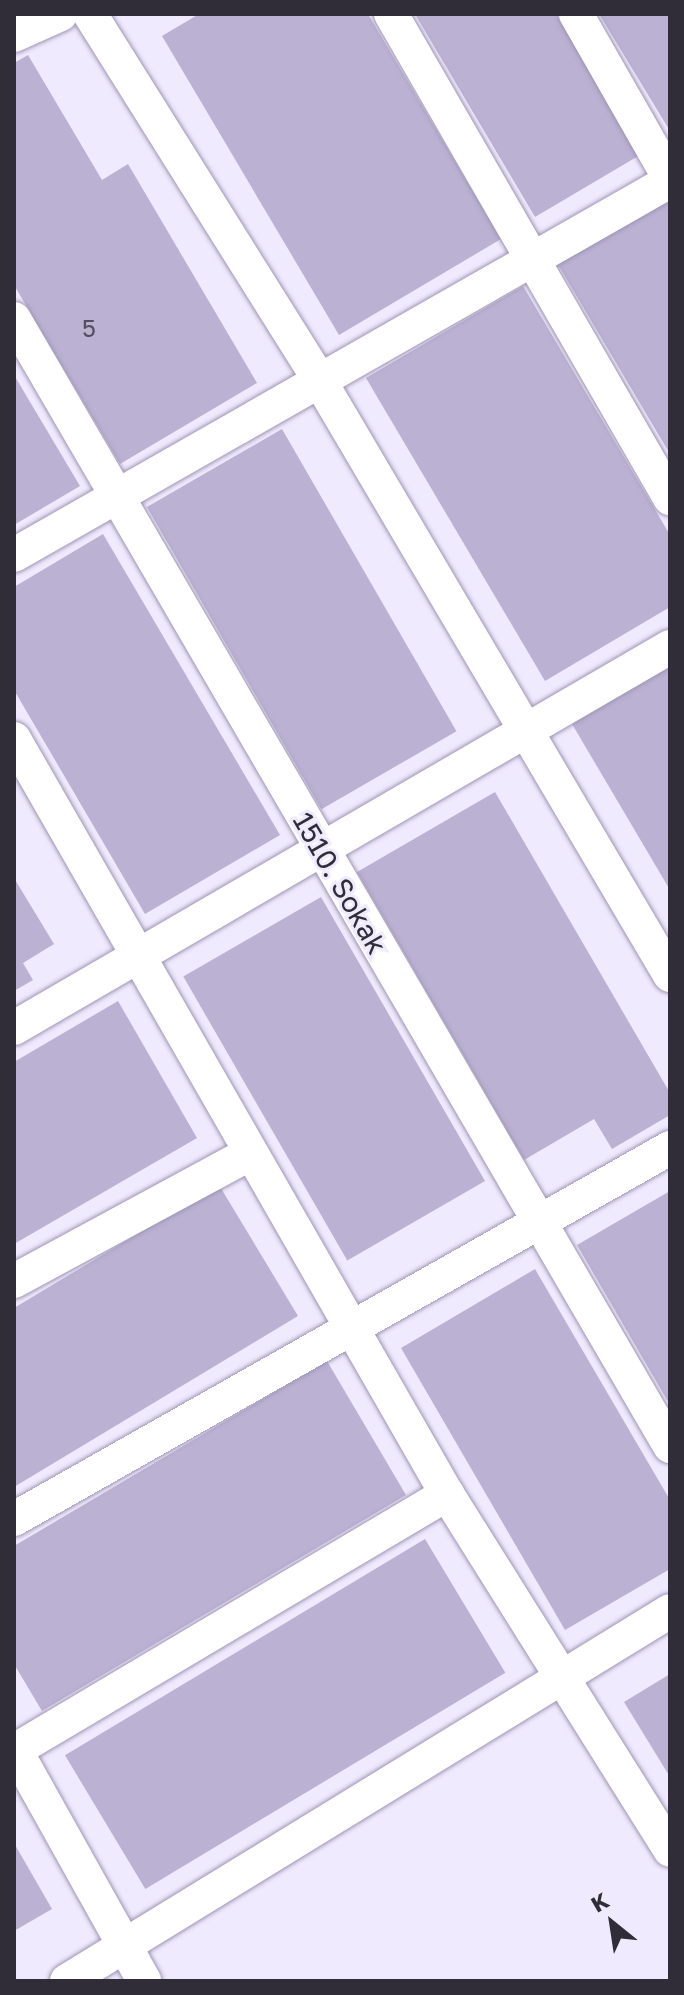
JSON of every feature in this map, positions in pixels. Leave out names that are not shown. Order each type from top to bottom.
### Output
[{"type":"street","points":[[14,35],[61,14]]},
{"type":"street","points":[[90,14],[318,378],[670,975]]},
{"type":"street","points":[[391,14],[670,498]]},
{"type":"street","points":[[14,555],[318,378],[533,262],[670,180],[576,14]]},
{"type":"street","name":"1510. Sokak","points":[[14,319],[539,1227],[670,1446]]},
{"type":"street","points":[[14,1028],[670,647]]},
{"type":"street","points":[[14,739],[23,779],[138,957],[447,1494],[670,1850]]},
{"type":"street","points":[[14,1519],[354,1332],[670,1148]]},
{"type":"street","points":[[14,1281],[251,1153]]},
{"type":"street","points":[[144,1981],[14,1750],[447,1494]]},
{"type":"street","points":[[67,1981],[670,1611]]},
{"type":"building","points":[[199,14],[368,14],[501,239],[339,335],[162,36]]},
{"type":"building","points":[[415,14],[556,14],[640,155],[535,217]]},
{"type":"building","points":[[599,14],[670,14],[670,131]]},
{"type":"building","points":[[28,55],[102,180],[128,164],[257,383],[120,464],[14,285],[14,63]]},
{"type":"building","points":[[665,199],[670,207],[670,454],[557,263]]},
{"type":"building","points":[[523,286],[670,535],[670,607],[545,681],[366,378]]},
{"type":"building","points":[[14,375],[80,486],[14,525]]},
{"type":"building","points":[[282,429],[457,731],[321,809],[147,507]]},
{"type":"building","points":[[103,534],[280,835],[145,914],[14,690],[14,587]]},
{"type":"building","points":[[670,666],[670,890],[572,724]]},
{"type":"building","points":[[495,792],[670,1093],[670,1115],[612,1149],[594,1119],[524,1160],[357,872]]},
{"type":"building","points":[[14,878],[54,944],[23,963],[33,980],[14,991]]},
{"type":"building","points":[[321,897],[485,1181],[347,1261],[183,977]]},
{"type":"building","points":[[118,1001],[197,1138],[14,1244],[14,1062]]},
{"type":"building","points":[[219,1185],[298,1316],[14,1487],[14,1308]]},
{"type":"building","points":[[670,1191],[670,1405],[577,1245]]},
{"type":"building","points":[[535,1269],[670,1500],[670,1569],[565,1630],[401,1348]]},
{"type":"building","points":[[327,1361],[406,1495],[42,1711],[14,1664],[14,1546]]},
{"type":"building","points":[[425,1539],[505,1673],[145,1889],[65,1755]]},
{"type":"building","points":[[670,1674],[670,1777],[624,1702]]},
{"type":"building","points":[[14,1843],[52,1909],[14,1931]]}]
